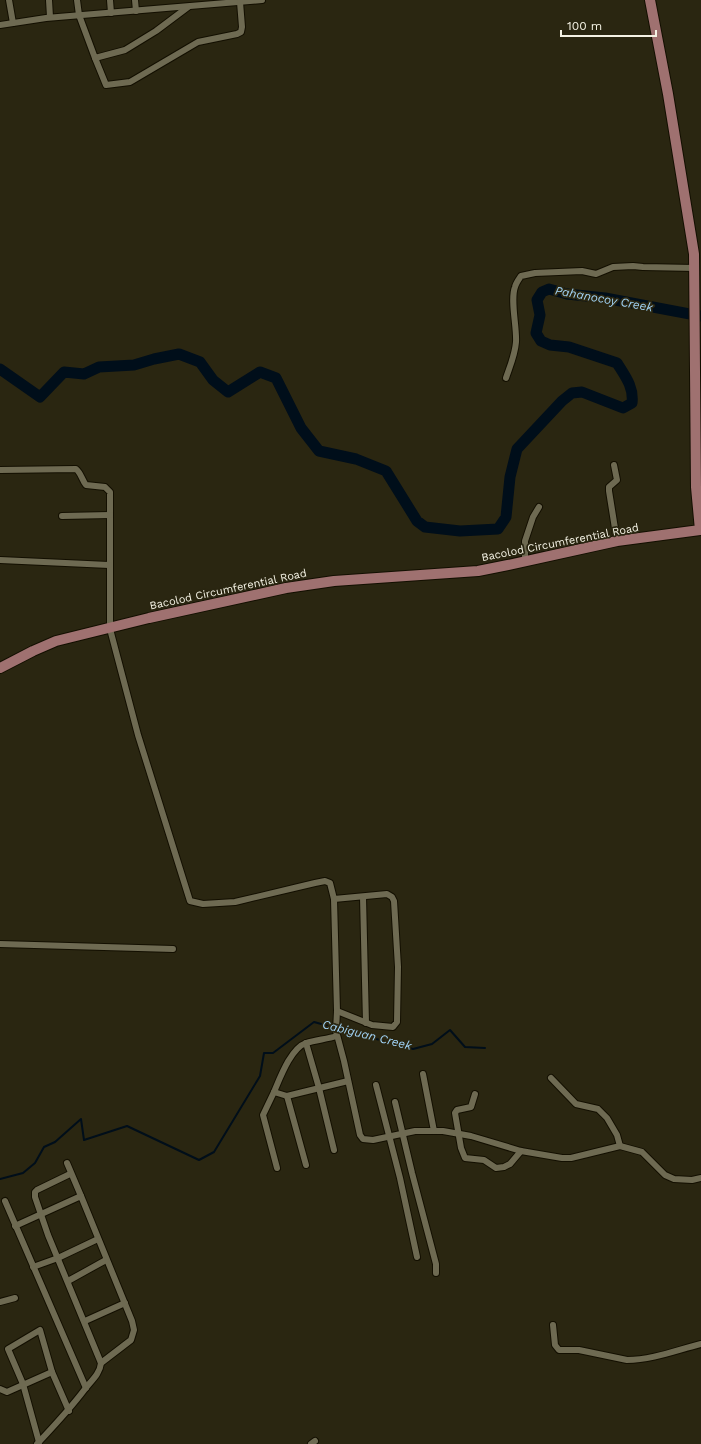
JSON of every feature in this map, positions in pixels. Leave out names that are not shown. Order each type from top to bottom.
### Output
[{"type":"main road","name":"Bacolod Circumferential Road","points":[[0,668],[56,641],[110,629],[149,618],[286,588],[334,581],[478,571],[617,541],[700,530],[696,487],[694,254],[662,59],[650,0]]},
{"type":"street","points":[[10,0],[13,23]]},
{"type":"street","points":[[48,0],[50,18]]},
{"type":"street","points":[[77,0],[79,15],[106,85],[130,82],[198,42],[241,32],[240,2]]},
{"type":"street","points":[[110,0],[111,13]]},
{"type":"street","points":[[135,0],[136,11]]},
{"type":"street","points":[[171,0],[172,8]]},
{"type":"street","points":[[95,58],[125,50],[152,34],[189,7],[199,3],[262,0]]},
{"type":"street","points":[[0,25],[79,15],[189,7]]},
{"type":"street","points":[[506,378],[514,356],[516,344],[514,287],[521,276],[535,273],[582,271],[596,274],[613,267],[633,266],[695,268]]},
{"type":"street","points":[[614,465],[617,480],[609,487],[608,490],[617,541]]},
{"type":"street","points":[[0,470],[76,469],[79,471],[86,485],[105,487],[108,488],[110,492],[110,629],[138,735],[190,901],[202,904],[235,902],[325,881],[330,883],[334,900],[337,1011],[336,1034],[344,1060],[362,1138],[366,1140],[415,1131],[434,1131],[471,1136],[521,1151],[562,1158],[571,1158],[620,1146],[642,1152],[665,1175],[674,1179],[692,1180],[701,1178]]},
{"type":"street","points":[[525,562],[525,541],[533,517],[539,507]]},
{"type":"street","points":[[62,516],[110,515]]},
{"type":"street","points":[[0,560],[109,565]]},
{"type":"street","points":[[334,900],[387,894],[392,897],[394,901],[398,966],[397,1022],[393,1028],[366,1023],[337,1011]]},
{"type":"street","points":[[363,897],[366,1023]]},
{"type":"street","points":[[0,944],[172,949]]},
{"type":"street","points":[[277,1168],[263,1115],[292,1056],[298,1047],[336,1034]]},
{"type":"street","points":[[306,1043],[334,1150]]},
{"type":"street","points":[[423,1074],[434,1131]]},
{"type":"street","points":[[551,1078],[576,1104],[598,1110],[607,1118],[617,1135],[620,1146]]},
{"type":"street","points":[[274,1092],[286,1096],[348,1082]]},
{"type":"street","points":[[376,1085],[417,1257]]},
{"type":"street","points":[[476,1094],[471,1107],[456,1111],[458,1134],[465,1158],[484,1160],[496,1168],[504,1167],[510,1164],[521,1151]]},
{"type":"street","points":[[286,1096],[306,1165]]},
{"type":"street","points":[[395,1102],[436,1264],[436,1273]]},
{"type":"street","points":[[67,1163],[70,1174],[125,1303],[134,1330],[132,1340],[101,1363]]},
{"type":"street","points":[[38,1443],[69,1410],[99,1372],[101,1363],[85,1321],[48,1235],[35,1197],[36,1191],[70,1174]]},
{"type":"street","points":[[15,1226],[80,1196]]},
{"type":"street","points":[[5,1201],[86,1388]]},
{"type":"street","points":[[33,1267],[58,1258],[98,1239]]},
{"type":"street","points":[[68,1281],[106,1260]]},
{"type":"street","points":[[0,1302],[15,1298]]},
{"type":"street","points":[[85,1321],[125,1303]]},
{"type":"street","points":[[553,1324],[555,1345],[559,1350],[579,1350],[627,1360],[660,1355],[701,1344]]},
{"type":"street","points":[[38,1443],[23,1384],[8,1349],[40,1330],[52,1372],[69,1410]]},
{"type":"street","points":[[0,1389],[7,1392],[52,1372]]},
{"type":"waterway","name":"Pahanocoy Creek","points":[[0,369],[40,397],[64,372],[84,374],[99,367],[134,365],[179,354],[200,362],[213,380],[228,392],[260,372],[276,378],[301,428],[319,451],[356,459],[386,471],[417,521],[425,527],[460,531],[498,529],[506,517],[510,477],[517,449],[562,401],[572,393],[582,392],[623,408],[632,403],[632,392],[626,377],[617,363],[569,347],[550,345],[541,341],[536,333],[540,315],[537,300],[542,292],[549,289],[567,294],[605,298],[701,316]]},
{"type":"waterway","name":"Cabiguan Creek","points":[[0,1179],[23,1173],[35,1163],[44,1147],[55,1142],[81,1119],[84,1140],[127,1126],[199,1160],[214,1152],[260,1076],[264,1053],[273,1053],[314,1022],[413,1049],[432,1044],[450,1030],[465,1047],[485,1048]]}]
